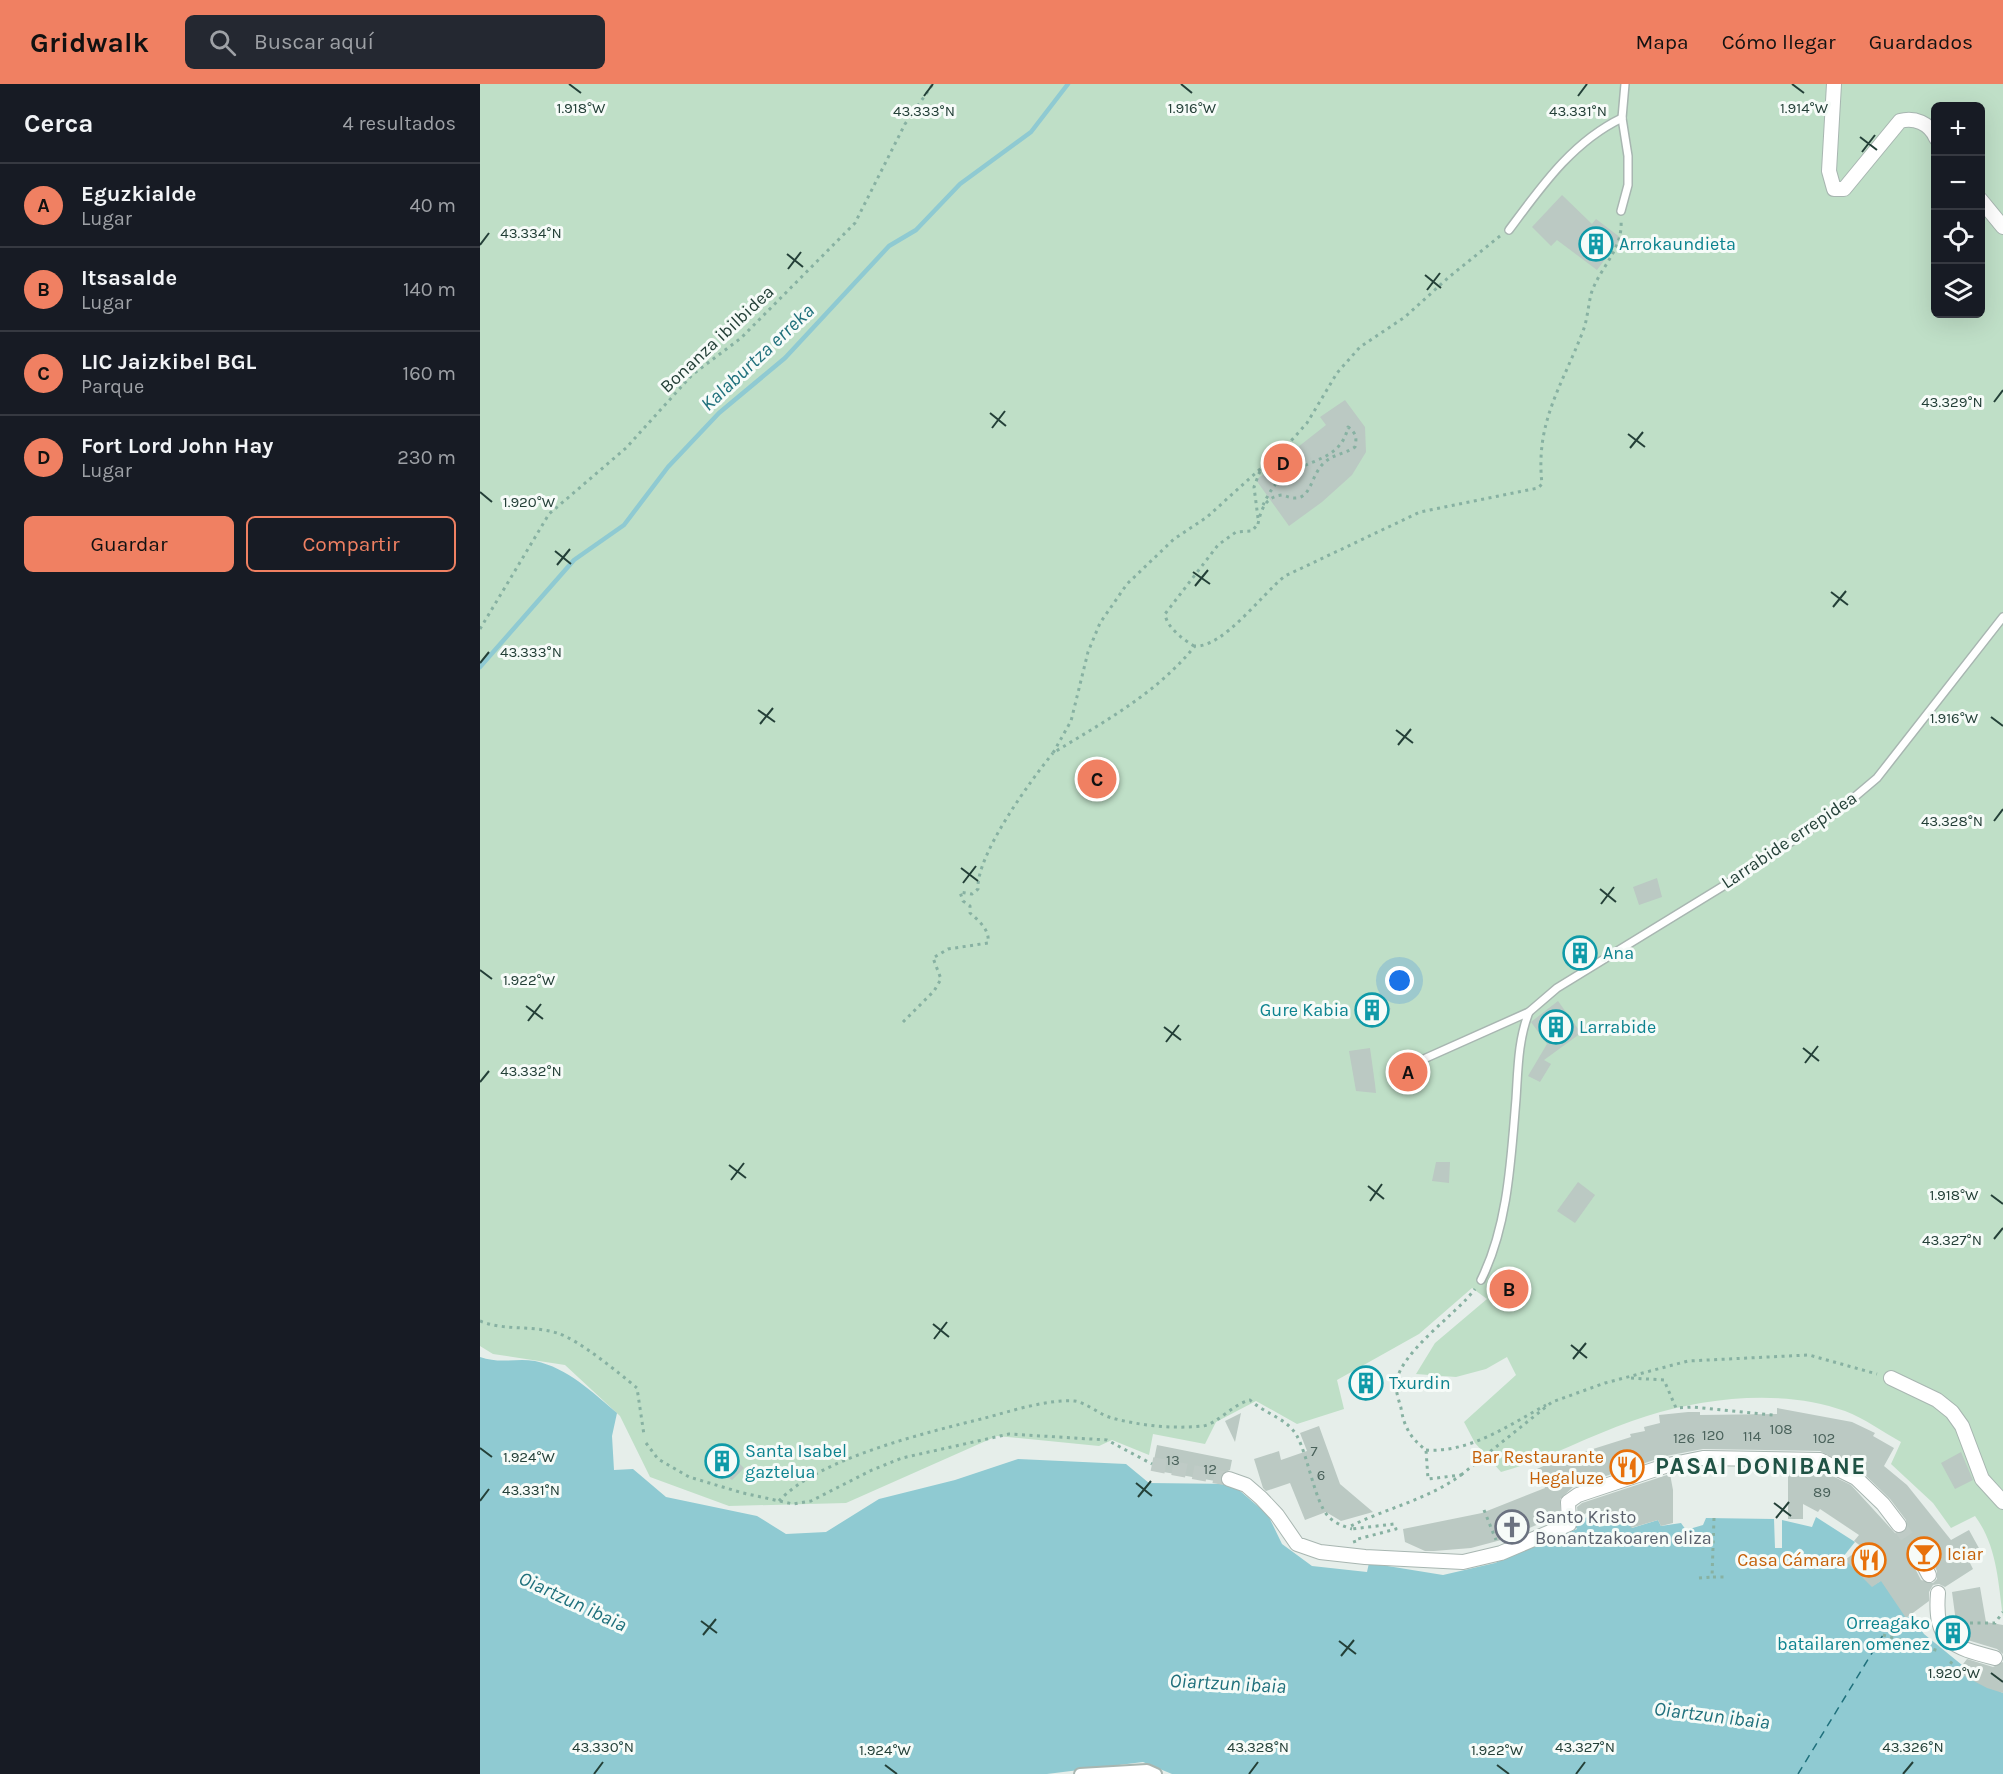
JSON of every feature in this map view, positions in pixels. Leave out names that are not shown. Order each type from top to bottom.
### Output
[{"type":"street","points":[[1834,84],[1829,171],[1834,189],[1845,189],[1891,129],[1900,121],[1914,119],[1922,123],[1931,133]]},
{"type":"street","points":[[1985,205],[2003,227]]},
{"type":"street","points":[[1891,1378],[1937,1400],[1952,1412],[1962,1426],[1968,1449],[1982,1479],[2003,1502]]},
{"type":"street","points":[[1229,1479],[1246,1485],[1261,1498],[1277,1515],[1297,1544],[1320,1552],[1365,1557],[1452,1562],[1501,1553],[1569,1524],[1568,1502],[1578,1495],[1668,1465],[1703,1458],[1820,1460],[1856,1478],[1877,1497],[1899,1525]]},
{"type":"street","points":[[1915,1549],[1929,1575]]},
{"type":"street","points":[[1938,1593],[1936,1615],[1941,1633],[1959,1649],[1995,1658]]},
{"type":"street","points":[[1080,1774],[1147,1770],[1156,1774]]},
{"type":"lane","points":[[1621,211],[1628,185],[1628,156],[1622,118],[1625,84]]},
{"type":"lane","points":[[1509,230],[1558,166],[1585,140],[1622,118]]},
{"type":"lane","name":"Larrabide errepidea","points":[[1426,1058],[1528,1012],[1557,988],[1725,885],[1854,798],[1885,769],[2003,617]]},
{"type":"lane","points":[[1481,1280],[1493,1257],[1499,1236],[1513,1131],[1521,1033],[1528,1012]]},
{"type":"path","name":"Bonanza ibilbidea","points":[[480,629],[549,514],[626,448],[692,375],[741,338],[855,223],[905,124],[933,84]]},
{"type":"path","points":[[1263,505],[1276,495],[1292,499],[1306,494],[1315,470],[1329,459],[1355,447],[1357,439],[1354,432],[1348,427],[1341,446],[1332,453],[1286,475],[1269,493],[1263,505],[1258,524],[1252,531],[1236,532],[1218,545],[1165,614],[1166,620],[1182,638],[1194,646],[1203,647],[1231,629],[1268,589],[1285,576],[1386,526],[1420,512],[1538,488],[1542,484],[1539,462],[1549,406],[1583,331],[1592,292],[1622,236],[1621,211]]},
{"type":"path","points":[[903,1022],[934,991],[941,979],[933,958],[948,949],[988,943],[989,938],[984,926],[970,913],[970,906],[963,901],[960,892],[972,894],[978,889],[981,865],[1011,813],[1053,753],[1071,721],[1088,652],[1110,605],[1127,584],[1174,539],[1207,517],[1260,470],[1307,423],[1337,373],[1360,347],[1405,317],[1449,276],[1509,230]]},
{"type":"path","points":[[1258,524],[1254,487],[1260,470]]},
{"type":"path","points":[[1053,753],[1147,694],[1173,672],[1194,646]]},
{"type":"path","points":[[1481,1280],[1465,1303],[1420,1345],[1403,1366],[1396,1384],[1407,1431],[1414,1441],[1426,1450],[1444,1451],[1467,1446],[1552,1402],[1626,1377],[1688,1361],[1809,1355],[1891,1378]]},
{"type":"path","points":[[480,1321],[496,1327],[527,1327],[560,1333],[615,1370],[637,1388],[644,1435]]},
{"type":"path","points":[[1626,1377],[1664,1380],[1676,1408],[1693,1407],[1773,1415]]},
{"type":"path","points":[[779,1501],[790,1489],[850,1458],[918,1435],[1026,1407],[1076,1401],[1111,1418],[1160,1427],[1206,1426],[1239,1403],[1250,1400],[1262,1412],[1287,1422],[1298,1437],[1326,1514],[1338,1524],[1352,1529],[1394,1524],[1396,1529],[1354,1540],[1355,1545],[1365,1545]]},
{"type":"path","points":[[1352,1529],[1351,1526],[1376,1513],[1444,1487],[1552,1402]]},
{"type":"path","points":[[646,1443],[658,1460],[689,1477],[793,1504],[811,1501],[872,1470],[902,1458],[1009,1434],[1107,1440],[1152,1464]]},
{"type":"path","points":[[1426,1450],[1428,1479],[1461,1475]]},
{"type":"path","points":[[1484,1510],[1501,1553]]},
{"type":"path","points":[[1712,1577],[1714,1518]]},
{"type":"path","points":[[1699,1578],[1726,1577]]},
{"type":"path","points":[[1953,1623],[1995,1623],[2003,1612]]},
{"type":"path","points":[[1883,1635],[1948,1654]]},
{"type":"path","points":[[1946,1670],[1954,1659]]},
{"type":"green space","points":[[480,84],[2003,84],[2003,1617],[1992,1552],[1988,1539],[1975,1516],[1951,1528],[1933,1503],[1891,1464],[1901,1442],[1852,1414],[1821,1404],[1797,1400],[1746,1398],[1670,1409],[1628,1422],[1501,1472],[1475,1443],[1464,1422],[1516,1375],[1507,1357],[1486,1369],[1456,1377],[1416,1374],[1435,1343],[1487,1299],[1472,1288],[1419,1334],[1337,1380],[1344,1409],[1297,1424],[1256,1401],[1216,1422],[1205,1444],[1153,1434],[1149,1455],[1112,1440],[1099,1446],[997,1436],[846,1503],[729,1506],[650,1477],[620,1416],[565,1365],[493,1354],[480,1346]]},
{"type":"water","name":"Oiartzun ibaia","points":[[480,1357],[547,1364],[579,1382],[617,1413],[612,1436],[614,1470],[633,1469],[666,1497],[757,1516],[786,1534],[826,1532],[879,1499],[955,1480],[1018,1459],[1126,1464],[1149,1483],[1232,1484],[1268,1515],[1282,1544],[1312,1566],[1367,1572],[1369,1563],[1443,1575],[1495,1563],[1577,1529],[1573,1523],[1592,1515],[1599,1527],[1629,1521],[1632,1528],[1658,1520],[1661,1526],[1681,1523],[1686,1530],[1703,1525],[1706,1518],[1774,1519],[1775,1548],[1782,1548],[1782,1520],[1812,1527],[1816,1517],[1855,1542],[1843,1557],[1872,1586],[1899,1570],[1906,1617],[1911,1616],[1924,1634],[1962,1665],[1958,1671],[2003,1693],[2003,1774],[1172,1774],[1143,1762],[1047,1774],[480,1774]]},
{"type":"building","points":[[1562,195],[1592,224],[1596,219],[1621,238],[1597,270],[1557,240],[1551,246],[1532,227]]},
{"type":"building","points":[[1345,400],[1365,427],[1366,452],[1352,475],[1322,502],[1289,526],[1256,480],[1326,425],[1320,417]]},
{"type":"building","points":[[1657,878],[1662,897],[1639,905],[1633,887]]},
{"type":"building","name":"Ana","points":[[1577,941],[1592,952],[1583,965],[1568,954]]},
{"type":"building","name":"Gure Kabia","points":[[1380,993],[1391,1009],[1370,1022],[1362,1005]]},
{"type":"building","name":"Larrabide","points":[[1558,1001],[1581,1033],[1544,1060],[1551,1064],[1540,1082],[1528,1076],[1547,1044],[1531,1022]]},
{"type":"building","points":[[1370,1048],[1376,1093],[1356,1091],[1349,1051]]},
{"type":"building","points":[[1416,1056],[1425,1076],[1401,1088],[1392,1068]]},
{"type":"building","points":[[1436,1162],[1450,1162],[1449,1183],[1432,1181]]},
{"type":"building","points":[[1578,1182],[1595,1195],[1575,1223],[1557,1211]]},
{"type":"building","points":[[1509,1271],[1527,1284],[1510,1307],[1492,1294]]},
{"type":"building","name":"Txurdin","points":[[1368,1366],[1382,1390],[1365,1401],[1350,1377]]},
{"type":"building","points":[[1777,1408],[1852,1422],[1875,1433],[1873,1436],[1894,1448],[1884,1466],[1907,1485],[1951,1540],[1969,1530],[1980,1550],[1967,1557],[1973,1569],[1945,1587],[1939,1584],[1933,1585],[1929,1592],[1929,1601],[1906,1618],[1881,1581],[1872,1587],[1845,1560],[1862,1547],[1854,1541],[1859,1535],[1820,1509],[1818,1512],[1803,1504],[1803,1519],[1788,1519],[1788,1468],[1818,1469],[1851,1485],[1895,1533],[1901,1534],[1907,1529],[1906,1520],[1890,1499],[1862,1472],[1820,1451],[1703,1449],[1666,1456],[1573,1487],[1560,1499],[1560,1515],[1501,1540],[1471,1548],[1434,1551],[1425,1551],[1405,1542],[1403,1529],[1482,1513],[1545,1488],[1537,1469],[1573,1452],[1574,1455],[1631,1437],[1630,1434],[1645,1431],[1644,1427],[1660,1423],[1659,1415],[1688,1412],[1700,1412],[1700,1415],[1777,1414]],"holes":[[[1916,1540],[1923,1545],[1937,1571],[1937,1579],[1933,1583],[1921,1580],[1907,1553],[1908,1544]]]},
{"type":"building","points":[[1241,1413],[1235,1442],[1225,1421]]},
{"type":"building","points":[[1319,1426],[1340,1484],[1373,1512],[1341,1521],[1326,1512],[1305,1520],[1290,1483],[1266,1491],[1263,1488],[1254,1459],[1279,1451],[1281,1460],[1307,1451],[1300,1433]]},
{"type":"building","name":"Santa Isabel gaztelua","points":[[720,1445],[744,1468],[732,1480],[725,1475],[719,1479],[709,1471],[712,1465],[704,1456]]},
{"type":"building","points":[[1157,1445],[1232,1460],[1230,1470],[1223,1473],[1221,1482],[1152,1470]]},
{"type":"building","points":[[1961,1452],[1973,1480],[1955,1489],[1941,1463]]},
{"type":"building","points":[[1670,1474],[1673,1490],[1673,1523],[1661,1526],[1658,1520],[1631,1528],[1628,1519],[1613,1526],[1612,1522],[1600,1525],[1593,1510],[1578,1517],[1577,1507],[1582,1503]]},
{"type":"building","points":[[1980,1587],[1986,1622],[2003,1625],[2003,1654],[1997,1649],[1961,1638],[1950,1626],[1956,1622],[1952,1592]]},
{"type":"building","points":[[1967,1659],[1993,1667],[2003,1662],[2003,1693],[1987,1688],[1957,1672]]},
{"type":"waterway","name":"Kalaburtza erreka","points":[[480,667],[574,560],[624,525],[668,467],[719,413],[785,358],[889,246],[916,230],[960,184],[1031,132],[1068,84]]},
{"type":"ferry route","points":[[1798,1774],[1883,1635]]},
{"type":"tunnel","points":[[1152,1464],[1229,1479]]},
{"type":"tunnel","points":[[1899,1525],[1915,1549]]},
{"type":"place","name":"Arrokaundieta","points":[[1596,244]]},
{"type":"place","name":"Fort Lord John Hay","points":[[1283,463]]},
{"type":"place","name":"LIC Jaizkibel BGL","points":[[1097,779]]},
{"type":"place","name":"Ana","points":[[1580,953]]},
{"type":"place","name":"Gure Kabia","points":[[1372,1010]]},
{"type":"place","name":"Larrabide","points":[[1556,1027]]},
{"type":"place","name":"Eguzkialde","points":[[1408,1072]]},
{"type":"place","name":"Itsasalde","points":[[1509,1289]]},
{"type":"place","name":"Txurdin","points":[[1366,1383]]},
{"type":"place","name":"Santa Isabel gaztelua","points":[[722,1461]]},
{"type":"place","name":"Bar Restaurante Hegaluze","points":[[1627,1467]]},
{"type":"place","name":"Santo Kristo Bonantzakoaren eliza","points":[[1512,1527]]},
{"type":"place","name":"Iciar","points":[[1924,1554]]},
{"type":"place","name":"Casa Cámara","points":[[1869,1560]]},
{"type":"place","name":"Orreagako batailaren omenez","points":[[1953,1633]]},
{"type":"district","name":"PASAI DONIBANE","points":[[1761,1466]]}]
